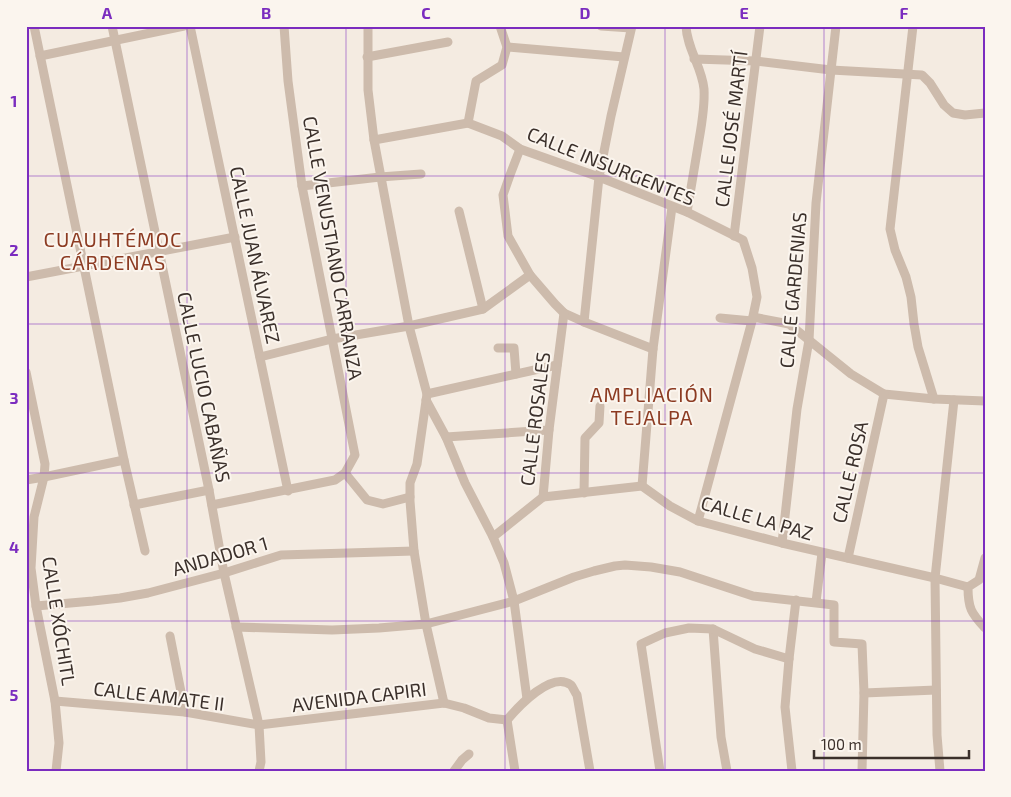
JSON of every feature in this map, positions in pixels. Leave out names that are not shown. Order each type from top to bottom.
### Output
[{"type":"street","points":[[34,26],[124,460],[145,551]]},
{"type":"street","name":"CALLE LUCIO CABAÑAS","points":[[112,26],[209,490],[224,572],[258,725]]},
{"type":"street","points":[[40,56],[184,26]]},
{"type":"street","name":"CALLE JUAN ÁLVAREZ","points":[[190,26],[288,491]]},
{"type":"street","name":"CALLE VENUSTIANO CARRANZA","points":[[284,26],[288,81],[302,186],[355,455],[345,473]]},
{"type":"street","points":[[368,26],[368,90],[374,140],[409,326],[426,397],[504,563],[514,601],[527,699]]},
{"type":"street","points":[[374,140],[468,123],[476,81],[502,65],[507,47],[500,26]]},
{"type":"street","points":[[584,322],[598,177],[632,27],[601,26]]},
{"type":"street","points":[[686,26],[686,33],[702,76],[704,89],[704,108],[687,212]]},
{"type":"street","name":"CALLE JOSÉ MARTÍ","points":[[739,238],[760,26]]},
{"type":"street","name":"CALLE GARDENIAS","points":[[782,543],[797,409],[809,340],[816,203],[836,26]]},
{"type":"street","points":[[913,26],[890,229],[911,297],[918,347],[934,399]]},
{"type":"street","points":[[367,57],[448,42]]},
{"type":"street","points":[[507,47],[624,58]]},
{"type":"street","points":[[694,58],[831,70],[922,75],[930,83],[944,105],[953,113],[966,115],[985,113]]},
{"type":"street","name":"CALLE INSURGENTES","points":[[468,123],[502,136],[520,149],[687,212],[739,238]]},
{"type":"street","points":[[520,149],[504,196],[508,236],[530,275],[564,313],[653,349]]},
{"type":"street","points":[[302,186],[421,174]]},
{"type":"street","points":[[542,497],[642,486],[653,349],[672,206]]},
{"type":"street","points":[[459,211],[483,309]]},
{"type":"street","points":[[26,277],[235,237]]},
{"type":"street","points":[[698,521],[753,319],[757,297],[752,268],[739,238]]},
{"type":"street","points":[[260,357],[332,339],[409,326],[483,309],[530,275]]},
{"type":"street","name":"CALLE ROSALES","points":[[493,537],[542,497],[564,313]]},
{"type":"street","points":[[720,318],[753,319],[789,324],[851,374],[884,394],[934,399],[985,401]]},
{"type":"street","points":[[498,348],[514,348],[516,374]]},
{"type":"street","points":[[426,397],[557,364]]},
{"type":"street","name":"CALLE XÓCHITL","points":[[26,372],[45,464],[44,477],[34,517],[31,568],[36,606],[55,701],[59,743],[56,771]]},
{"type":"street","name":"CALLE ROSA","points":[[848,558],[884,394]]},
{"type":"street","points":[[426,397],[416,464],[410,483],[410,497],[414,551],[426,624],[444,703]]},
{"type":"street","points":[[940,771],[937,735],[935,578],[954,400]]},
{"type":"street","points":[[584,493],[585,438],[599,423],[600,406]]},
{"type":"street","points":[[446,437],[549,430]]},
{"type":"street","points":[[26,480],[124,460]]},
{"type":"street","points":[[212,505],[335,480],[345,473],[367,500],[383,504],[410,497]]},
{"type":"street","name":"CALLE LA PAZ","points":[[642,486],[670,506],[698,521],[822,553],[968,587]]},
{"type":"street","points":[[134,505],[209,490]]},
{"type":"street","name":"ANDADOR 1","points":[[36,606],[120,598],[148,593],[281,555],[414,551]]},
{"type":"street","points":[[816,602],[822,553]]},
{"type":"street","points":[[985,558],[979,580],[968,587],[968,603],[974,617],[985,628]]},
{"type":"street","points":[[236,627],[332,630],[426,624],[514,601],[587,573],[625,565],[680,572],[753,596],[834,605],[834,642],[862,644],[864,693],[862,771]]},
{"type":"street","points":[[792,771],[785,707],[796,600]]},
{"type":"street","points":[[660,771],[641,644],[665,633],[690,628],[713,629],[755,649],[789,659]]},
{"type":"street","points":[[713,629],[721,736],[726,768]]},
{"type":"street","points":[[170,636],[185,712]]},
{"type":"street","points":[[515,771],[507,720],[527,699],[548,684],[559,681],[570,685],[577,695],[590,771]]},
{"type":"street","points":[[864,693],[936,690]]},
{"type":"street","name":"CALLE AMATE II","points":[[55,701],[185,712],[258,725]]},
{"type":"street","name":"AVENIDA CAPIRI","points":[[258,725],[444,703],[489,718],[507,720]]},
{"type":"street","points":[[258,725],[259,771]]},
{"type":"street","points":[[454,771],[469,754]]},
{"type":"district","name":"CUAUHTÉMOC CÁRDENAS","points":[[113,252]]},
{"type":"district","name":"AMPLIACIÓN TEJALPA","points":[[652,406]]}]
